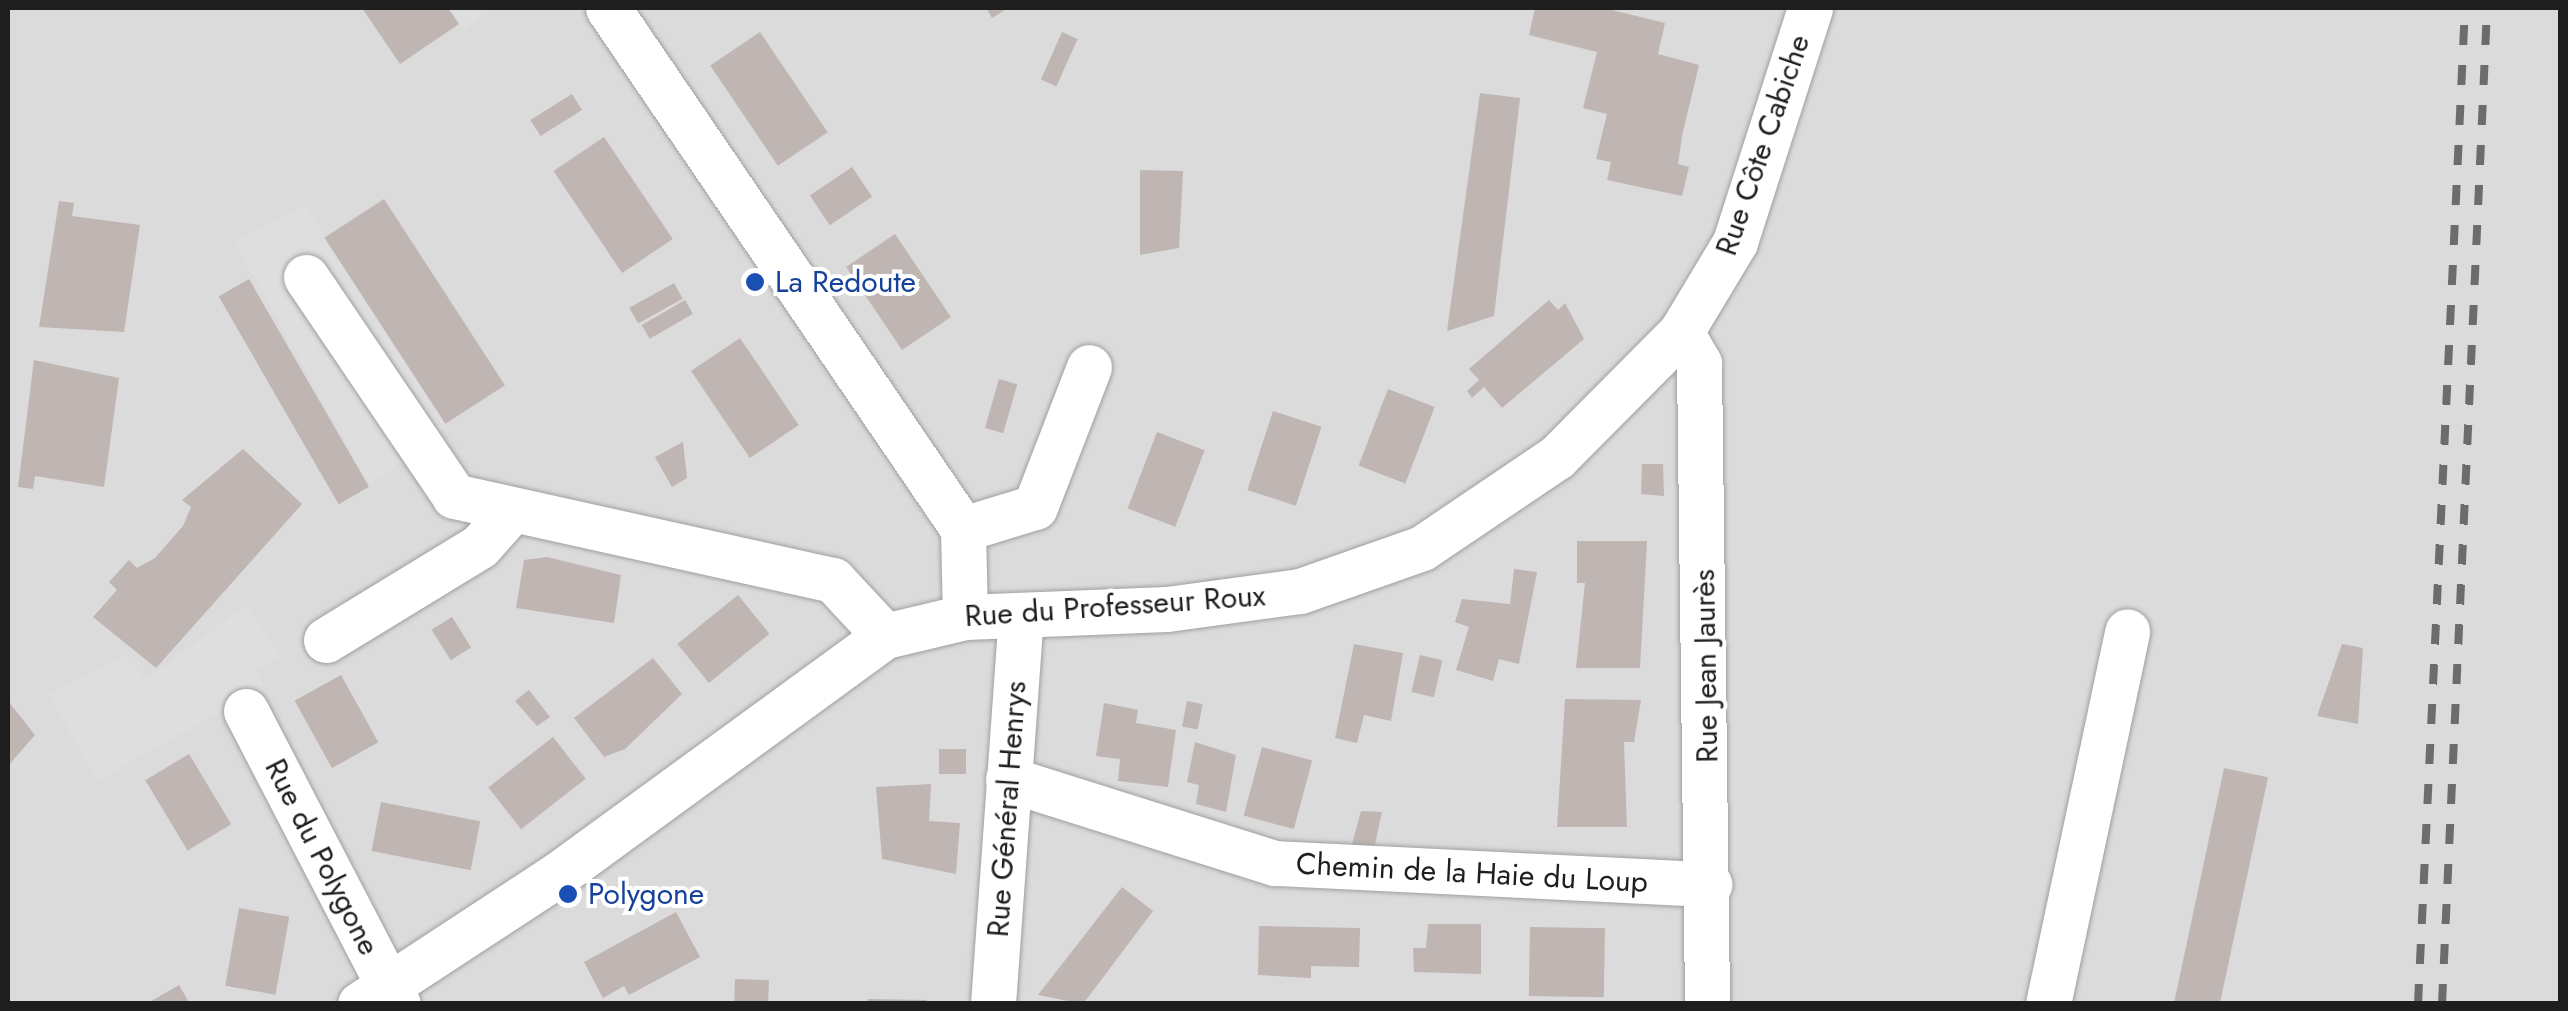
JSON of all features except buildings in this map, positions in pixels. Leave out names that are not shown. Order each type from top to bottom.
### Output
[{"type":"street","name":"Rue Côte Cabiche","points":[[1681,332],[1735,242],[1810,8]]},
{"type":"street","points":[[628,15],[963,529],[965,617]]},
{"type":"street","points":[[306,278],[454,496],[833,580],[884,636]]},
{"type":"street","name":"Rue du Professeur Roux","points":[[383,998],[884,636],[965,617],[1300,591],[1422,548],[1556,457],[1681,332]]},
{"type":"street","name":"Rue Jean Jaurès","points":[[1681,332],[1698,363],[1710,884],[1707,1004]]},
{"type":"street","points":[[963,529],[1034,507],[1089,368]]},
{"type":"street","points":[[326,640],[480,546],[512,510]]},
{"type":"street","name":"Rue Général Henrys","points":[[994,1004],[1021,615]]},
{"type":"street","points":[[2048,1004],[2127,631]]},
{"type":"street","name":"Rue du Polygone","points":[[246,710],[383,998]]},
{"type":"street","name":"Chemin de la Haie du Loup","points":[[1008,780],[1275,863],[1710,884]]},
{"type":"shaded area","points":[[8,8],[2560,8],[2560,1003],[8,1003]]},
{"type":"shaded area","points":[[448,8],[492,8],[465,30]]},
{"type":"shaded area","points":[[305,205],[448,426],[370,486],[234,241]]},
{"type":"shaded area","points":[[247,605],[281,656],[255,670],[264,687],[97,781],[49,694],[125,655],[145,680]]},
{"type":"railway","points":[[2418,1004],[2465,8]]},
{"type":"railway","points":[[2442,1004],[2487,8]]},
{"type":"place","name":"La Redoute","points":[[755,282]]},
{"type":"place","name":"Polygone","points":[[568,894]]}]
